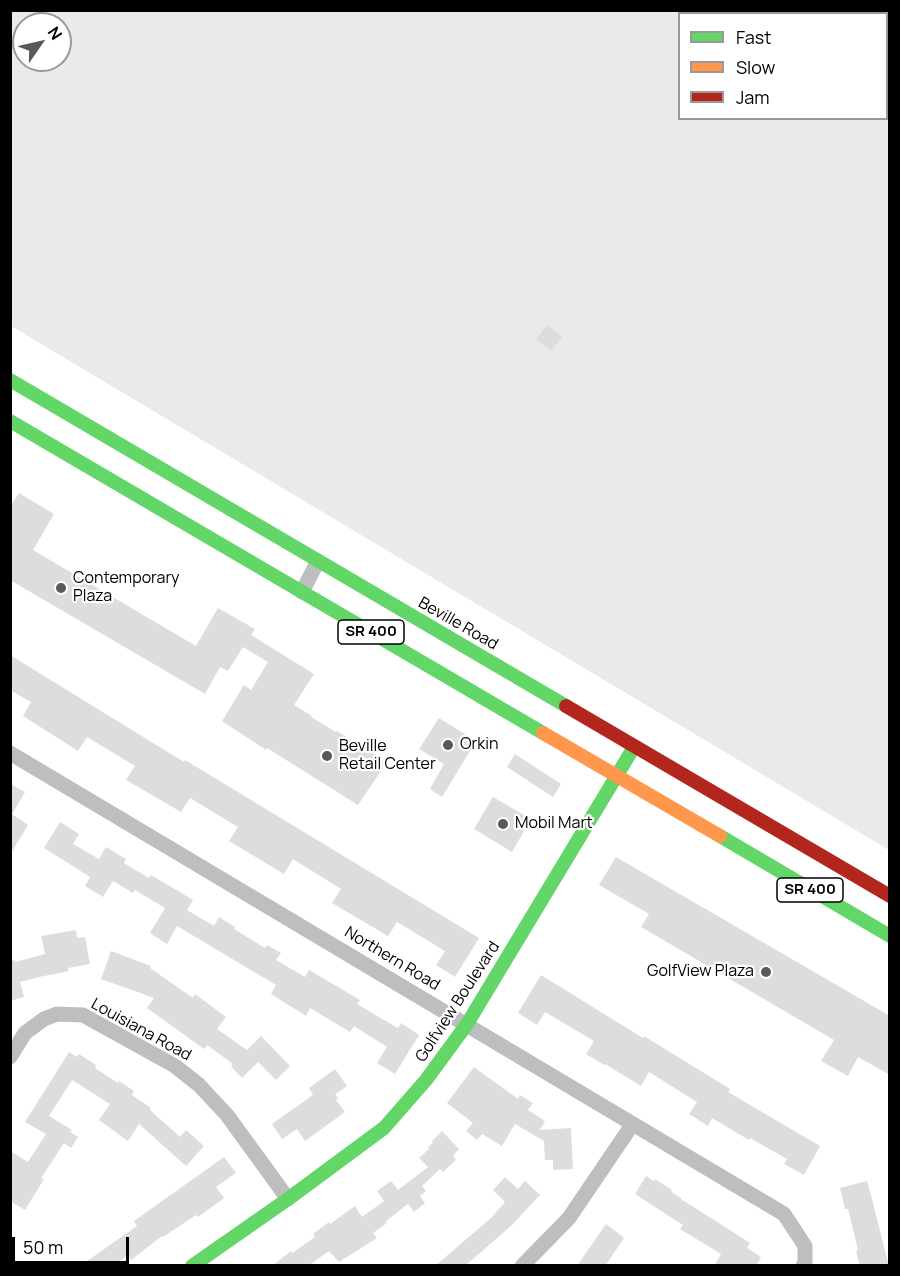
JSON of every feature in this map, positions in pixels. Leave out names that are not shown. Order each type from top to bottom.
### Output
[{"type":"main road","name":"Beville Road","points":[[10,380],[890,896]]},
{"type":"main road","name":"SR 400","points":[[10,421],[890,936]]},
{"type":"main road","name":"Golfview Boulevard","points":[[192,1266],[384,1128],[426,1080],[467,1024],[634,747]]},
{"type":"street","points":[[302,592],[318,561]]},
{"type":"street","name":"Northern Road","points":[[10,753],[784,1214],[805,1246],[803,1266]]},
{"type":"street","name":"Louisiana Road","points":[[10,1057],[25,1033],[44,1018],[57,1014],[83,1015],[174,1066],[199,1085],[227,1115],[288,1199]]},
{"type":"street","points":[[522,1266],[569,1218],[632,1125]]},
{"type":"shaded area","points":[[11,11],[889,11],[889,850],[11,326]]},
{"type":"building","points":[[547,325],[562,337],[551,351],[536,339]]},
{"type":"building","points":[[19,493],[54,514],[33,550],[196,646],[218,608],[255,629],[251,635],[314,674],[294,705],[387,762],[358,805],[222,721],[244,685],[251,690],[268,662],[243,647],[228,671],[220,667],[205,694],[10,580],[10,507]]},
{"type":"building","points":[[10,655],[479,938],[455,977],[436,965],[445,951],[397,922],[388,936],[332,903],[341,889],[293,859],[284,874],[229,841],[238,827],[190,798],[181,812],[126,780],[135,766],[87,737],[78,751],[23,716],[31,702],[10,690]]},
{"type":"building","name":"Orkin","points":[[439,718],[476,741],[442,797],[430,789],[444,764],[419,749]]},
{"type":"building","points":[[515,754],[561,784],[553,797],[507,767]]},
{"type":"building","points":[[10,784],[25,792],[12,814],[28,825],[10,855]]},
{"type":"building","name":"Mobil Mart","points":[[493,797],[531,819],[512,852],[474,829]]},
{"type":"building","points":[[60,822],[79,834],[73,844],[99,859],[106,847],[126,859],[124,863],[149,878],[151,875],[193,900],[187,910],[214,926],[219,917],[265,948],[267,945],[281,953],[276,960],[305,977],[309,970],[360,1000],[357,1004],[398,1028],[401,1023],[419,1035],[395,1074],[377,1063],[387,1047],[354,1026],[350,1032],[310,1008],[306,1016],[271,994],[276,985],[177,926],[167,944],[150,933],[165,908],[135,890],[133,893],[113,881],[103,897],[85,886],[90,877],[44,848]]},
{"type":"building","name":"GolfView Plaza","points":[[616,857],[890,1016],[890,1075],[858,1057],[848,1076],[821,1061],[834,1040],[641,927],[649,914],[599,885]]},
{"type":"building","points":[[76,930],[77,938],[85,937],[90,964],[20,982],[24,997],[10,1001],[10,961],[15,960],[15,962],[45,954],[41,936]]},
{"type":"building","points":[[111,951],[151,966],[150,968],[193,998],[195,994],[226,1017],[217,1029],[247,1050],[261,1036],[290,1066],[276,1080],[258,1062],[242,1078],[231,1066],[233,1064],[207,1045],[204,1049],[147,1008],[154,998],[101,979]]},
{"type":"building","points":[[541,975],[730,1089],[728,1092],[820,1146],[804,1175],[784,1164],[787,1159],[750,1138],[749,1140],[712,1118],[708,1126],[689,1114],[697,1102],[649,1072],[641,1086],[586,1054],[594,1041],[545,1012],[537,1025],[518,1013]]},
{"type":"building","points":[[69,1052],[77,1057],[79,1054],[96,1065],[95,1068],[134,1091],[132,1095],[151,1108],[150,1110],[180,1137],[186,1130],[204,1146],[186,1166],[139,1124],[128,1141],[99,1120],[110,1104],[72,1080],[49,1116],[72,1130],[70,1132],[78,1137],[71,1148],[64,1143],[41,1178],[44,1179],[25,1210],[10,1201],[10,1151],[28,1162],[46,1134],[25,1122]]},
{"type":"building","points":[[474,1067],[518,1099],[520,1095],[533,1103],[528,1110],[545,1121],[540,1130],[571,1128],[573,1169],[553,1170],[553,1160],[545,1160],[544,1141],[515,1124],[502,1146],[482,1134],[477,1140],[466,1131],[473,1123],[447,1103]]},
{"type":"building","points":[[335,1069],[347,1086],[335,1094],[338,1098],[336,1100],[345,1112],[305,1141],[297,1129],[282,1139],[272,1124],[313,1095],[309,1088]]},
{"type":"building","points":[[442,1131],[459,1149],[453,1156],[456,1160],[443,1172],[440,1169],[422,1186],[426,1191],[420,1196],[425,1203],[414,1212],[408,1204],[373,1233],[377,1238],[339,1262],[329,1251],[308,1266],[272,1266],[291,1251],[292,1253],[315,1237],[313,1234],[329,1222],[330,1224],[355,1206],[362,1217],[384,1201],[377,1191],[391,1181],[398,1190],[428,1167],[419,1158]]},
{"type":"building","points":[[224,1157],[236,1173],[216,1187],[224,1198],[198,1217],[196,1215],[162,1236],[131,1260],[128,1255],[112,1266],[80,1266],[137,1226],[134,1221]]},
{"type":"building","points":[[646,1176],[654,1181],[655,1179],[681,1199],[750,1243],[747,1248],[761,1257],[756,1266],[714,1266],[721,1254],[680,1229],[683,1225],[635,1194]]},
{"type":"building","points":[[505,1177],[518,1189],[525,1181],[540,1195],[512,1225],[465,1266],[435,1266],[492,1217],[505,1202],[493,1190]]},
{"type":"building","points":[[867,1181],[889,1266],[860,1266],[848,1209],[845,1209],[840,1188]]},
{"type":"building","points":[[606,1224],[624,1238],[605,1266],[577,1266]]},
{"type":"traffic: fast","points":[[10,380],[566,706]]},
{"type":"traffic: fast","points":[[10,421],[543,733]]},
{"type":"traffic: fast","points":[[192,1266],[384,1128],[426,1080],[467,1024],[634,747]]},
{"type":"traffic: fast","points":[[720,836],[890,936]]},
{"type":"traffic: slow","points":[[543,733],[720,836]]},
{"type":"traffic: jam","points":[[566,706],[890,896]]},
{"type":"place","name":"Contemporary Plaza","points":[[61,588]]},
{"type":"place","name":"Orkin","points":[[448,745]]},
{"type":"place","name":"Beville Retail Center","points":[[327,756]]},
{"type":"place","name":"Mobil Mart","points":[[503,824]]},
{"type":"place","name":"GolfView Plaza","points":[[766,972]]}]
